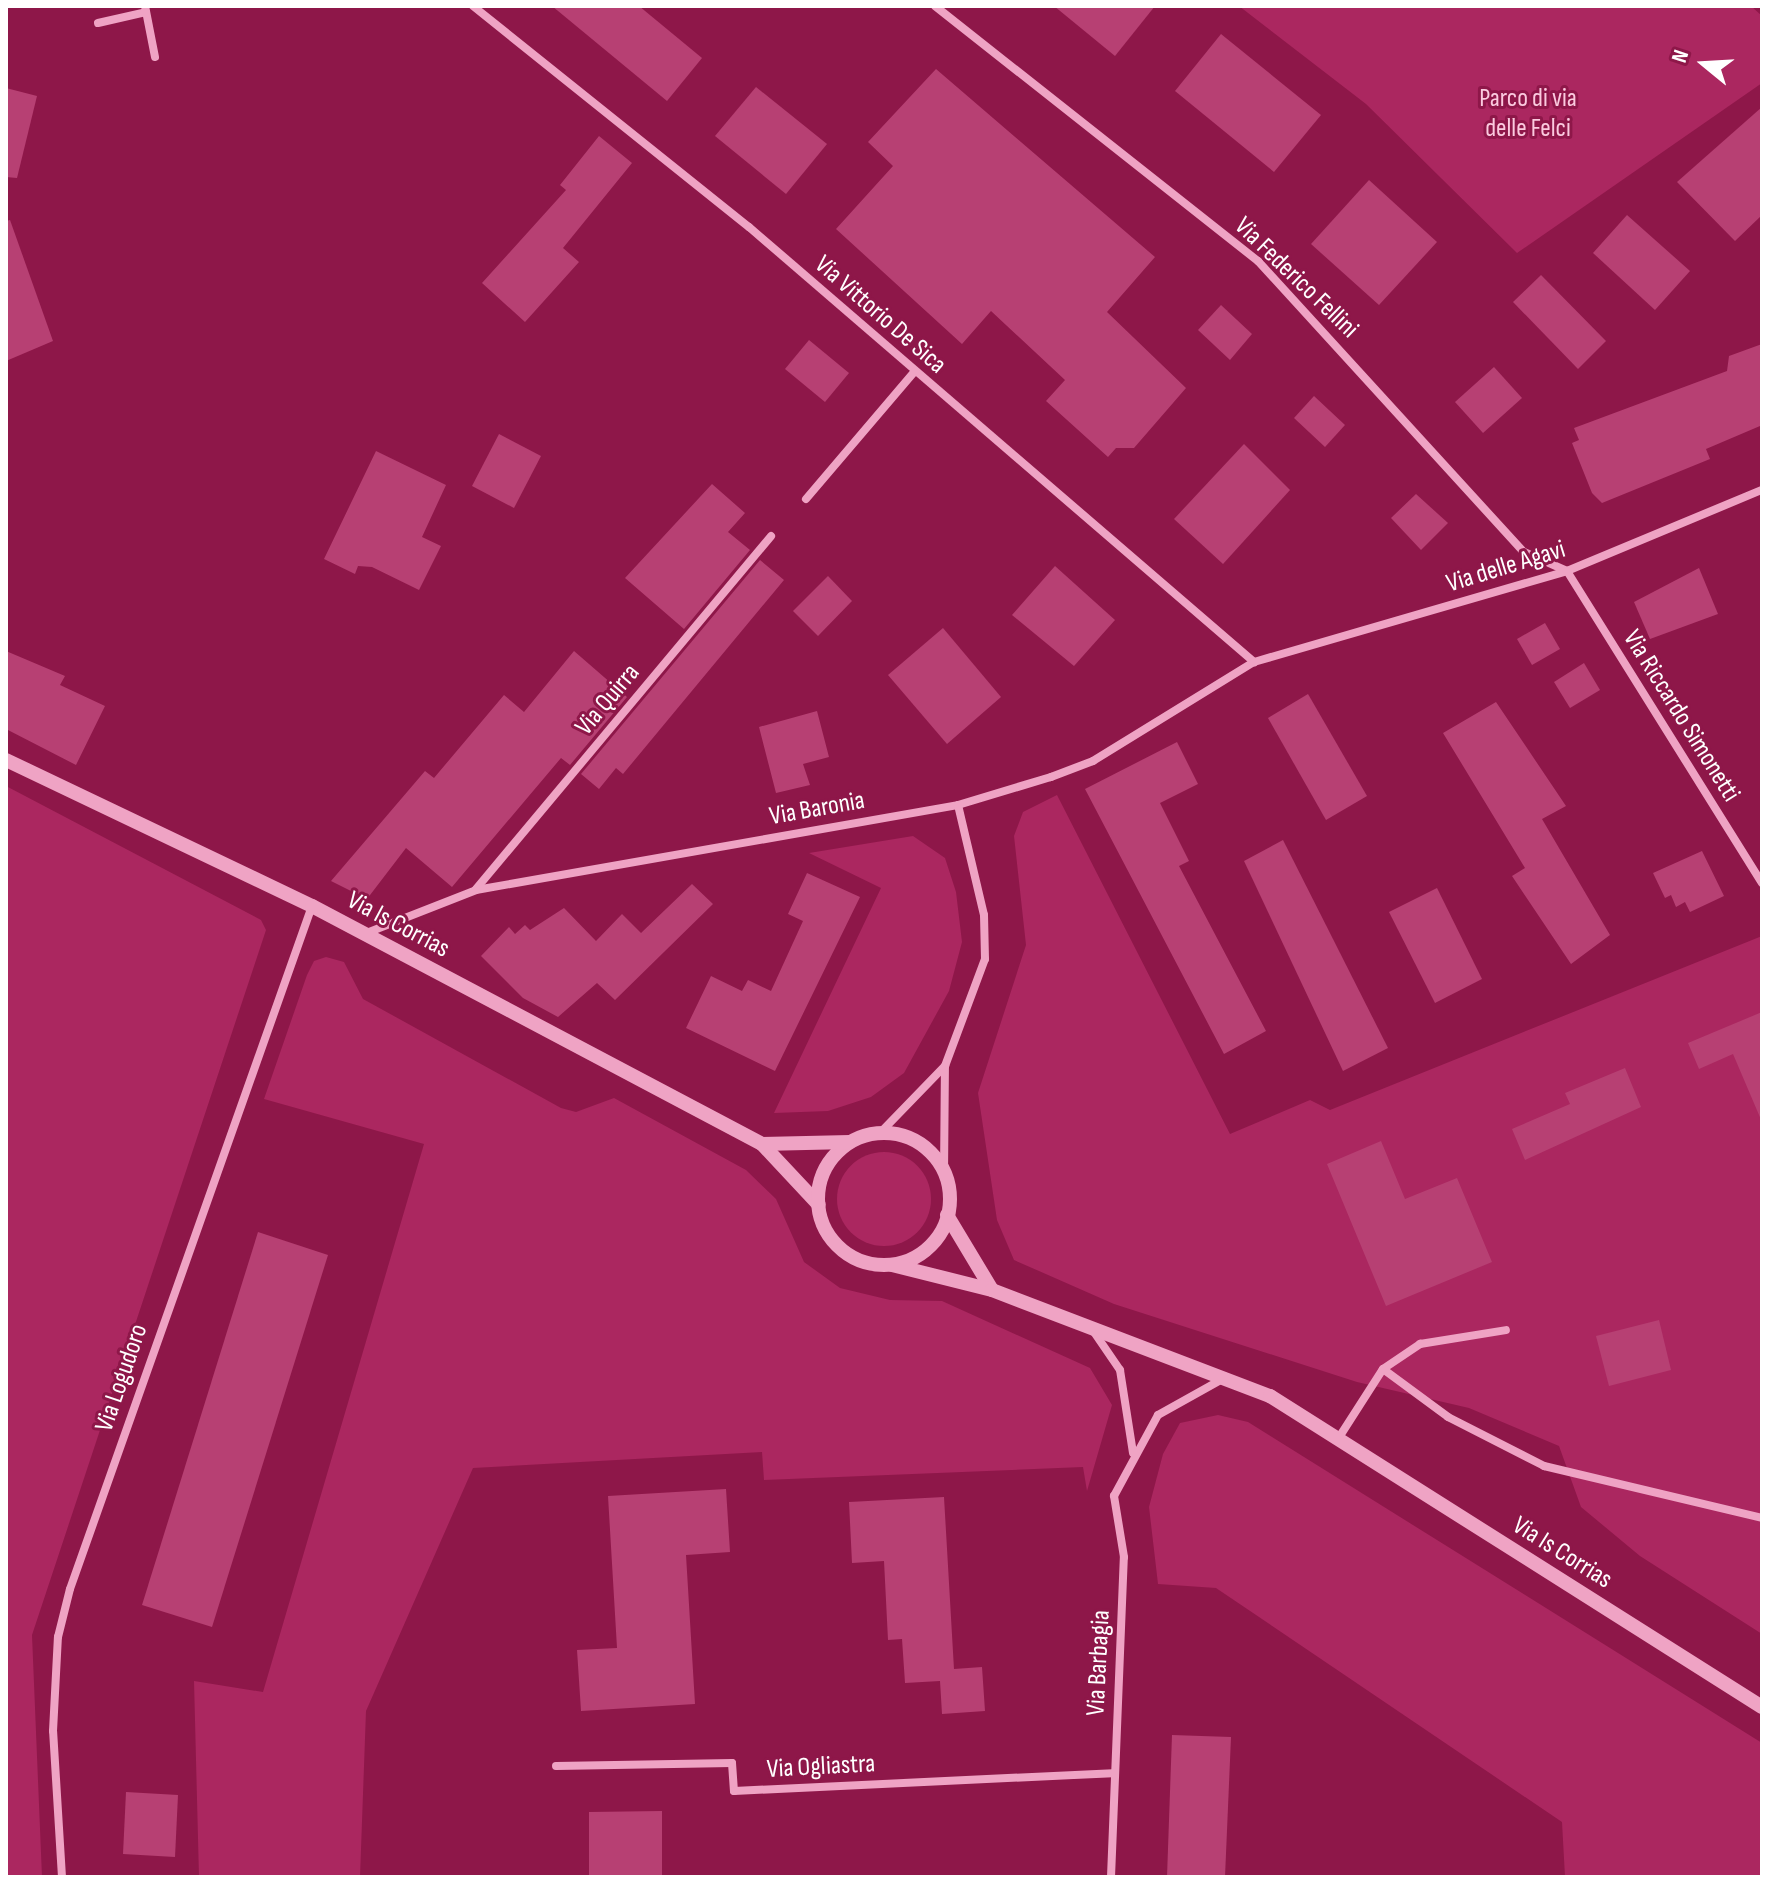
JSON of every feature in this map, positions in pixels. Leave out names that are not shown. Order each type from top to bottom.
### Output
[{"type":"street","name":"Via Vittorio De Sica","points":[[473,6],[915,371],[1254,662]]},
{"type":"street","name":"Via Federico Fellini","points":[[935,6],[1258,261],[1524,552],[1567,571]]},
{"type":"street","points":[[98,23],[146,9],[155,57]]},
{"type":"street","points":[[806,499],[915,371]]},
{"type":"street","name":"Via delle Agavi","points":[[1254,662],[1567,571],[1762,490]]},
{"type":"street","name":"Via Quirra","points":[[476,890],[771,536]]},
{"type":"street","name":"Via Riccardo Simonetti","points":[[1567,571],[1762,883]]},
{"type":"street","name":"Via Baronia","points":[[364,934],[476,890],[958,805],[1093,761],[1254,662]]},
{"type":"street","name":"Via Is Corrias","points":[[6,760],[312,906],[762,1144],[819,1205]]},
{"type":"street","points":[[958,805],[984,915],[985,959],[945,1066],[944,1174],[947,1215],[992,1290]]},
{"type":"street","name":"Via Logudoro","points":[[62,1877],[53,1731],[58,1637],[70,1589],[312,906]]},
{"type":"street","points":[[879,1134],[945,1066]]},
{"type":"street","points":[[944,1174],[917,1142],[879,1134],[851,1142],[825,1171],[819,1205],[830,1238],[847,1254],[892,1265],[924,1252],[947,1215]]},
{"type":"street","name":"Via Is Corrias","points":[[762,1144],[851,1142]]},
{"type":"street","name":"Via Is Corrias","points":[[892,1265],[992,1290],[1093,1331],[1227,1377],[1338,1439],[1762,1707]]},
{"type":"street","points":[[1338,1439],[1383,1369],[1420,1344],[1506,1330]]},
{"type":"street","points":[[1093,1331],[1120,1370],[1133,1457]]},
{"type":"street","points":[[1383,1369],[1448,1417],[1544,1466],[1762,1518]]},
{"type":"street","name":"Via Barbagia","points":[[1111,1877],[1124,1557],[1112,1509],[1133,1457],[1158,1415],[1227,1377]]},
{"type":"street","name":"Via Ogliastra","points":[[556,1766],[732,1763],[734,1791],[1113,1773]]},
{"type":"green space","name":"Parco di via delle Felci","points":[[1239,6],[1751,6],[1762,16],[1762,83],[1517,253],[1366,104]]},
{"type":"green space","points":[[6,786],[261,920],[266,930],[32,1635],[42,1877],[6,1877]]},
{"type":"green space","points":[[1057,795],[1230,1134],[1310,1100],[1330,1110],[1762,936],[1762,1634],[1640,1556],[1581,1507],[1559,1446],[1469,1408],[1357,1382],[1114,1304],[1014,1260],[997,1220],[978,1093],[1026,945],[1014,836],[1023,812]]},
{"type":"green space","points":[[913,836],[945,858],[956,892],[962,942],[949,991],[904,1073],[871,1097],[828,1111],[774,1113],[881,888],[809,853]]},
{"type":"green space","points":[[326,957],[344,962],[363,999],[561,1108],[576,1112],[614,1098],[746,1170],[776,1199],[804,1262],[840,1288],[890,1300],[942,1301],[1090,1368],[1112,1405],[1087,1491],[1083,1467],[764,1480],[762,1452],[473,1468],[366,1711],[360,1877],[199,1877],[194,1681],[263,1692],[424,1144],[264,1099],[307,975],[314,961]]},
{"type":"green space","points":[[884,1152],[902,1156],[917,1166],[927,1181],[931,1199],[927,1217],[917,1232],[902,1242],[884,1246],[866,1242],[851,1232],[841,1217],[837,1199],[841,1181],[851,1166],[866,1156]]},
{"type":"green space","points":[[1218,1415],[1248,1422],[1762,1743],[1762,1877],[1565,1877],[1562,1822],[1216,1588],[1158,1584],[1149,1507],[1163,1454],[1180,1423]]},
{"type":"building","points":[[552,6],[639,6],[702,58],[667,101]]},
{"type":"building","points":[[1054,6],[1155,6],[1115,56]]},
{"type":"building","points":[[1221,34],[1321,115],[1274,172],[1175,91]]},
{"type":"building","points":[[936,69],[1155,257],[1107,312],[1186,388],[1134,448],[1116,448],[1108,457],[1046,401],[1065,380],[991,311],[962,344],[836,229],[893,166],[868,142]]},
{"type":"building","points":[[756,87],[827,144],[786,194],[715,136]]},
{"type":"building","points":[[6,88],[37,96],[17,178],[6,177]]},
{"type":"building","points":[[1762,107],[1762,215],[1735,241],[1677,182]]},
{"type":"building","points":[[599,136],[632,163],[563,248],[579,262],[525,322],[482,283],[566,190],[560,185]]},
{"type":"building","points":[[1369,180],[1437,242],[1379,305],[1311,244]]},
{"type":"building","points":[[1627,215],[1690,271],[1655,310],[1593,253]]},
{"type":"building","points":[[10,220],[53,341],[6,361],[6,221]]},
{"type":"building","points":[[1541,275],[1606,341],[1578,369],[1513,302]]},
{"type":"building","points":[[1221,305],[1252,334],[1230,360],[1198,330]]},
{"type":"building","points":[[809,340],[849,373],[825,402],[785,369]]},
{"type":"building","points":[[1762,344],[1762,432],[1760,426],[1706,449],[1710,459],[1602,503],[1592,493],[1572,443],[1579,440],[1574,428],[1727,371],[1729,356]]},
{"type":"building","points":[[1494,367],[1522,398],[1483,433],[1455,402]]},
{"type":"building","points":[[1314,396],[1345,425],[1325,447],[1294,418]]},
{"type":"building","points":[[499,434],[541,456],[514,508],[472,486]]},
{"type":"building","points":[[1244,444],[1290,490],[1223,564],[1174,519]]},
{"type":"building","points":[[376,451],[446,485],[422,537],[441,546],[419,590],[372,567],[358,566],[355,574],[324,559]]},
{"type":"building","points":[[712,484],[745,513],[728,532],[750,550],[684,629],[625,578]]},
{"type":"building","points":[[1416,494],[1448,523],[1421,550],[1391,518]]},
{"type":"building","points":[[760,560],[784,580],[623,774],[616,768],[599,789],[581,774]]},
{"type":"building","points":[[1055,566],[1115,620],[1074,666],[1012,615]]},
{"type":"building","points":[[1699,568],[1718,614],[1650,639],[1634,602]]},
{"type":"building","points":[[828,576],[852,601],[818,636],[793,611]]},
{"type":"building","points":[[1545,623],[1560,649],[1532,665],[1517,639]]},
{"type":"building","points":[[943,628],[1001,697],[947,744],[888,675]]},
{"type":"building","points":[[6,651],[65,676],[60,685],[105,706],[76,765],[6,729]]},
{"type":"building","points":[[574,651],[627,697],[570,765],[561,758],[452,887],[406,848],[367,899],[331,881],[425,771],[434,778],[504,695],[524,712]]},
{"type":"building","points":[[1584,663],[1600,690],[1570,708],[1554,682]]},
{"type":"building","points":[[1308,694],[1367,796],[1326,820],[1268,718]]},
{"type":"building","points":[[1496,702],[1566,806],[1542,819],[1610,935],[1571,964],[1512,876],[1525,868],[1443,733]]},
{"type":"building","points":[[817,711],[829,757],[803,764],[810,785],[776,793],[759,727]]},
{"type":"building","points":[[1177,742],[1198,784],[1160,803],[1189,861],[1179,866],[1266,1031],[1224,1054],[1085,789]]},
{"type":"building","points":[[1283,840],[1388,1048],[1343,1071],[1244,861]]},
{"type":"building","points":[[1702,851],[1724,896],[1690,912],[1685,902],[1676,907],[1671,895],[1665,898],[1653,873]]},
{"type":"building","points":[[807,873],[860,897],[775,1071],[686,1028],[711,976],[742,991],[748,980],[771,991],[803,921],[788,914]]},
{"type":"building","points":[[692,884],[713,904],[615,1000],[597,983],[558,1017],[523,998],[481,956],[509,927],[515,934],[525,925],[530,930],[564,908],[596,941],[622,914],[641,933]]},
{"type":"building","points":[[1437,888],[1482,979],[1435,1003],[1389,912]]},
{"type":"building","points":[[1762,1012],[1762,1122],[1733,1054],[1699,1069],[1688,1043]]},
{"type":"building","points":[[1625,1068],[1641,1107],[1525,1160],[1512,1129],[1570,1104],[1565,1093]]},
{"type":"building","points":[[1381,1141],[1405,1199],[1457,1178],[1492,1262],[1386,1306],[1327,1164]]},
{"type":"building","points":[[258,1232],[328,1255],[212,1627],[142,1605]]},
{"type":"building","points":[[1659,1320],[1671,1370],[1609,1386],[1596,1336]]},
{"type":"building","points":[[726,1489],[730,1552],[686,1555],[695,1704],[581,1711],[577,1650],[617,1648],[608,1496]]},
{"type":"building","points":[[944,1497],[954,1669],[982,1667],[985,1711],[942,1714],[940,1681],[905,1683],[902,1639],[888,1640],[884,1561],[852,1563],[849,1502]]},
{"type":"building","points":[[1172,1735],[1231,1737],[1225,1877],[1167,1877]]},
{"type":"building","points":[[126,1792],[178,1795],[175,1857],[123,1854]]},
{"type":"building","points":[[662,1811],[662,1877],[589,1877],[589,1812]]}]
